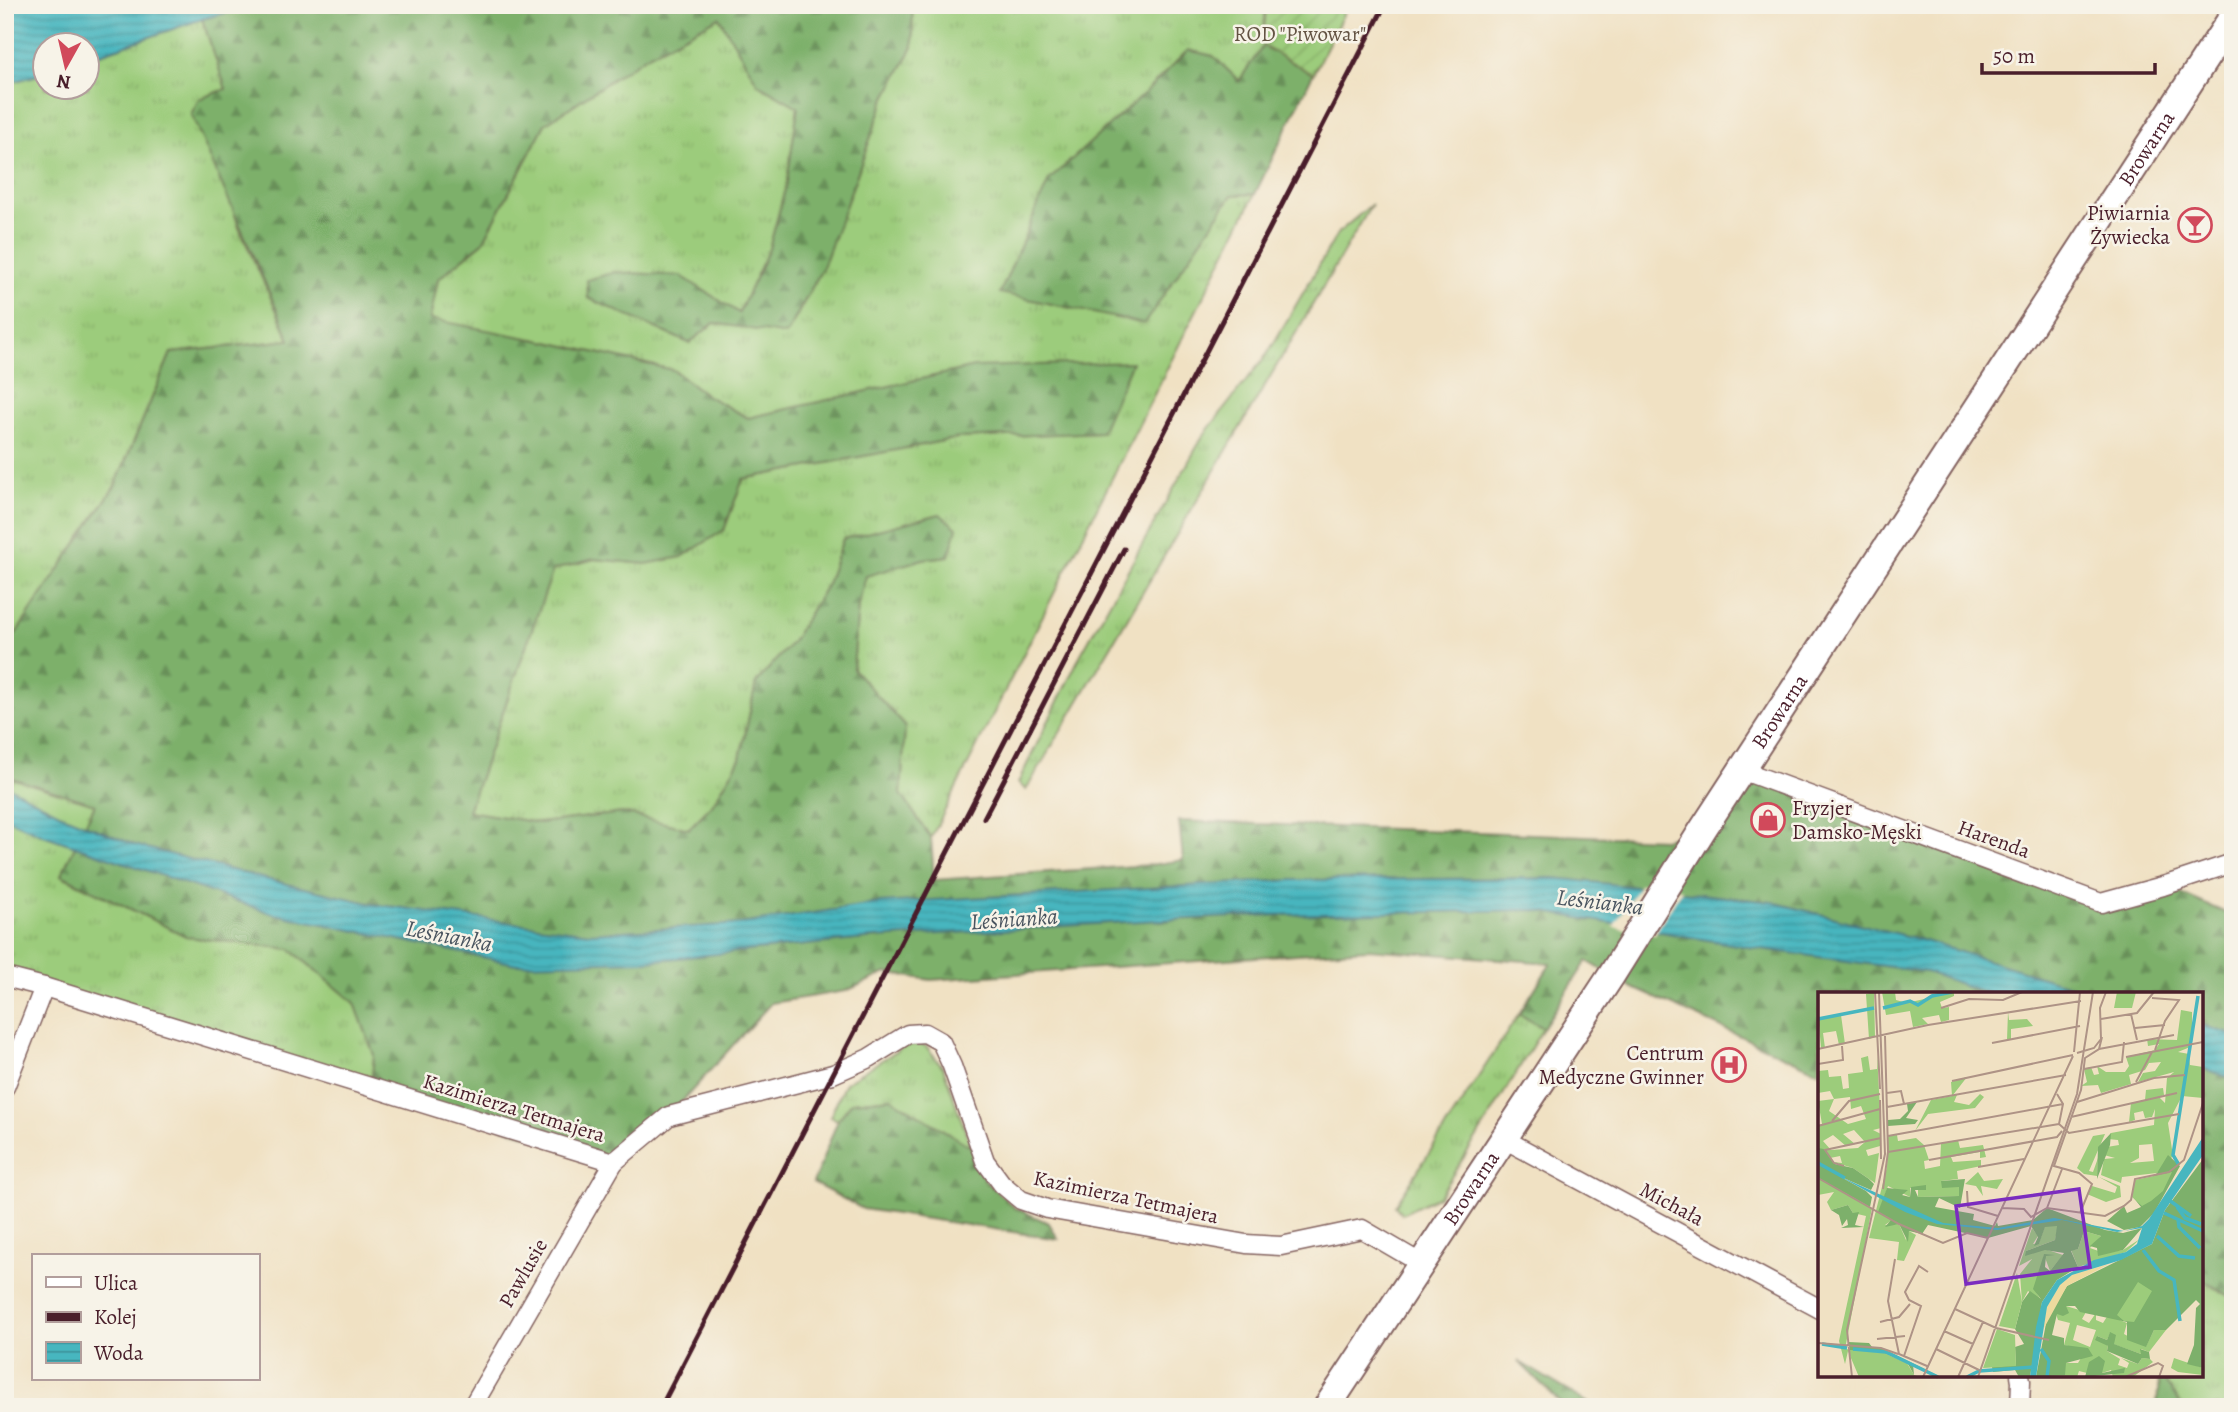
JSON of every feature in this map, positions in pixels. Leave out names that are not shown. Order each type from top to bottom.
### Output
[{"type":"street","name":"Browarna","points":[[1327,1407],[1611,976],[1741,770],[2233,16]]},
{"type":"street","name":"Harenda","points":[[1741,770],[2101,902],[2163,886],[2233,863]]},
{"type":"street","name":"Kazimierza Tetmajera","points":[[5,977],[614,1162],[669,1116],[833,1074],[869,1058],[908,1034],[925,1033],[941,1042],[985,1161],[1002,1184],[1021,1200],[1047,1209],[1246,1244],[1282,1246],[1362,1229],[1422,1264]]},
{"type":"street","points":[[5,1087],[44,987]]},
{"type":"street","name":"Michała","points":[[1504,1139],[1818,1308]]},
{"type":"street","name":"Pawlusie","points":[[472,1407],[614,1162]]},
{"type":"street","points":[[2020,1377],[2020,1407]]},
{"type":"green space","points":[[256,5],[912,5],[913,47],[884,101],[823,267],[786,335],[714,323],[689,343],[588,298],[587,280],[615,272],[681,276],[739,313],[769,249],[787,182],[798,107],[758,84],[719,17],[648,55],[545,124],[483,242],[438,279],[430,319],[673,370],[709,397],[748,418],[974,367],[1132,362],[1101,432],[959,438],[743,479],[724,530],[682,557],[646,564],[594,559],[553,570],[468,811],[539,823],[623,813],[689,829],[712,805],[740,759],[756,683],[792,642],[827,584],[843,539],[940,514],[957,528],[949,556],[923,559],[866,576],[858,605],[853,669],[905,726],[901,794],[931,838],[934,880],[1150,865],[1183,860],[1179,821],[1664,839],[1703,829],[1741,770],[2100,902],[2163,886],[2233,916],[2233,1298],[2203,1280],[2203,992],[1818,992],[1818,1071],[1631,987],[1587,961],[1543,1028],[1519,1014],[1551,963],[1368,949],[931,980],[886,973],[846,991],[771,1003],[669,1116],[614,1162],[371,1087],[374,1055],[355,1003],[290,949],[188,937],[61,875],[95,804],[5,776],[5,650],[115,486],[171,353],[290,340],[191,114],[199,99],[226,89],[202,19]]},
{"type":"green space","points":[[912,5],[1266,5],[1263,46],[1239,81],[1213,56],[1188,50],[1149,89],[1000,292],[1144,323],[1232,195],[1255,194],[931,838],[901,794],[905,726],[853,670],[858,605],[866,575],[923,559],[949,556],[940,514],[843,539],[827,584],[792,642],[756,683],[740,759],[712,805],[688,829],[623,813],[539,823],[468,811],[553,570],[594,559],[646,564],[724,530],[743,479],[959,438],[1101,432],[974,367],[748,418],[709,397],[673,370],[548,342],[430,320],[438,279],[483,242],[545,124],[648,55],[719,17],[758,84],[798,107],[787,182],[769,249],[739,313],[681,276],[589,298],[689,343],[714,323],[787,334],[823,267],[884,101],[913,47]]},
{"type":"green space","name":"ROD \"Piwowar\"","points":[[1266,5],[1348,5],[1313,74],[1263,46]]},
{"type":"green space","points":[[202,19],[226,89],[199,99],[239,228],[290,340],[171,353],[115,486],[5,650],[5,84],[32,77],[32,102],[102,102],[102,53]]},
{"type":"green space","points":[[1263,46],[1313,74],[1255,194],[1232,195],[1144,324],[1000,293],[1049,180],[1188,50],[1213,56],[1239,81]]},
{"type":"green space","points":[[1372,204],[1026,790],[1018,783],[1081,654],[1203,436],[1268,353],[1338,233]]},
{"type":"green space","points":[[5,776],[95,804],[62,876],[188,937],[290,949],[355,1003],[374,1055],[371,1087],[5,977]]},
{"type":"green space","points":[[1519,1014],[1543,1028],[1439,1196],[1402,1214],[1395,1206]]},
{"type":"green space","points":[[911,1042],[926,1046],[943,1067],[971,1147],[891,1098],[852,1102],[838,1120],[830,1117],[845,1083]]},
{"type":"green space","points":[[891,1098],[971,1147],[985,1181],[1015,1208],[1049,1223],[1058,1239],[863,1209],[813,1183],[838,1120],[852,1102]]},
{"type":"green space","points":[[2203,1280],[2233,1298],[2233,1407],[2183,1407],[2161,1377],[2203,1377]]},
{"type":"green space","points":[[1518,1361],[1595,1407],[1565,1407]]},
{"type":"green space","points":[[2159,1377],[2161,1377],[2183,1407],[2157,1407]]},
{"type":"water","points":[[5,5],[256,5],[202,19],[102,53],[102,32],[32,32],[32,77],[5,84]]},
{"type":"water","name":"Leśnianka","points":[[5,785],[67,817],[135,845],[270,880],[373,904],[590,933],[740,924],[879,903],[1293,880],[1555,878],[1772,902],[1918,939],[2091,992],[1983,992],[1926,972],[1754,948],[1533,910],[1141,921],[875,938],[648,961],[516,964],[274,914],[43,835],[5,818]]},
{"type":"water","points":[[2203,1026],[2233,1035],[2233,1079],[2203,1069]]},
{"type":"pier","points":[[1640,884],[1682,889],[1655,934],[1613,927]]},
{"type":"railway","points":[[661,1407],[1385,5]]},
{"type":"railway","points":[[984,818],[1124,549]]},
{"type":"place","name":"Piwiarnia Żywiecka","points":[[2195,225]]},
{"type":"place","name":"Fryzjer Damsko-Męski","points":[[1768,820]]},
{"type":"place","name":"Centrum Medyczne Gwinner","points":[[1729,1065]]}]
